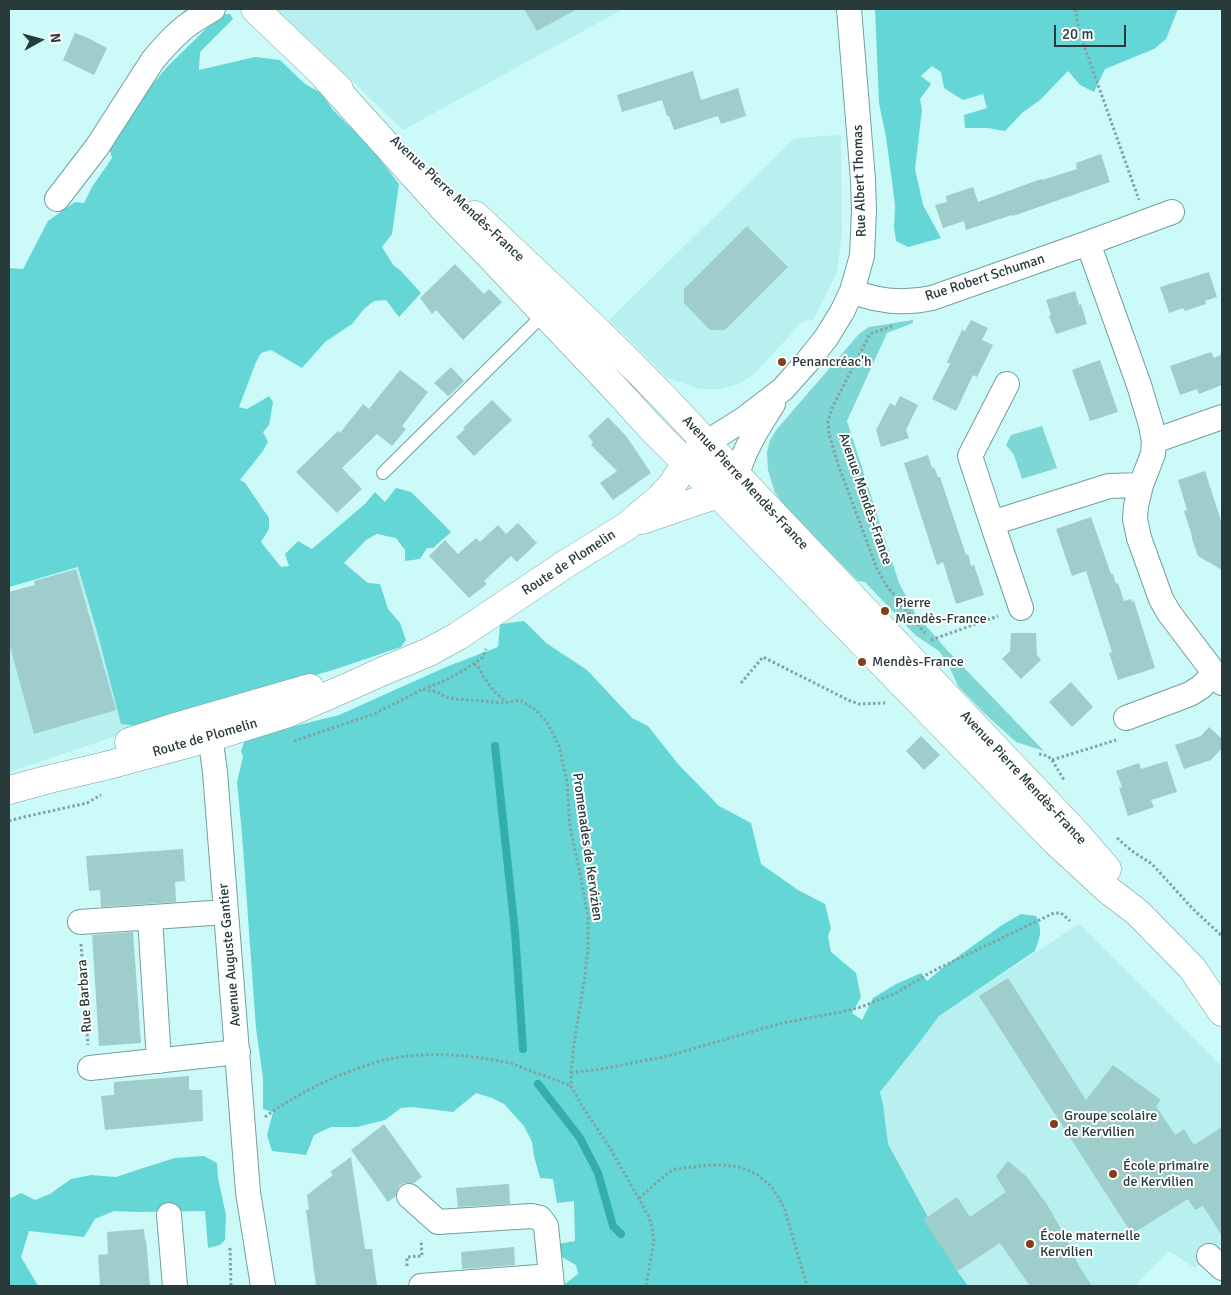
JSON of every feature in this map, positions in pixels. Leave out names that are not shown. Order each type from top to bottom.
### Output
[{"type":"street","points":[[57,199],[96,147],[163,47],[190,23],[213,9]]},
{"type":"street","name":"Avenue Pierre Mendès-France","points":[[255,9],[645,377],[1075,832],[1107,870],[1138,913]]},
{"type":"street","name":"Rue Albert Thomas","points":[[737,475],[740,464],[756,430],[783,389],[826,338],[842,312],[852,291],[862,256],[863,180],[849,9]]},
{"type":"street","name":"Avenue Pierre Mendès-France","points":[[326,78],[438,204],[489,255],[654,431],[718,494],[1055,841],[1106,889],[1138,913],[1192,968],[1222,1012]]},
{"type":"street","name":"Rue Robert Schuman","points":[[852,291],[883,301],[904,302],[921,300],[1088,244],[1172,212]]},
{"type":"street","points":[[1088,244],[1147,407],[1154,441],[1153,454],[1141,485],[1136,506],[1136,527],[1161,599],[1218,678],[1190,694],[1126,718]]},
{"type":"street","points":[[1007,384],[970,456],[1022,608]]},
{"type":"street","name":"Rue Albert Thomas","points":[[706,442],[744,419],[783,389]]},
{"type":"street","points":[[1154,441],[1222,417]]},
{"type":"street","name":"Route de Plomelin","points":[[16,787],[104,750],[207,728],[300,690],[380,672],[430,652],[458,636],[626,526],[660,498],[672,485],[686,463],[706,442]]},
{"type":"street","name":"Route de Plomelin","points":[[626,526],[718,494],[737,475]]},
{"type":"street","points":[[992,523],[1109,486],[1141,485]]},
{"type":"street","name":"Avenue Auguste Gantier","points":[[207,728],[215,772],[238,1052],[248,1192],[250,1286]]},
{"type":"street","points":[[80,922],[226,912]]},
{"type":"street","points":[[150,918],[159,1061]]},
{"type":"street","name":"Avenue Pierre Mendès-France","points":[[1192,968],[1222,989]]},
{"type":"street","points":[[90,1068],[238,1052]]},
{"type":"street","name":"Avenue Auguste Gantier","points":[[248,1192],[264,1286]]},
{"type":"street","points":[[417,1203],[438,1222],[531,1216],[540,1218],[546,1226],[551,1281],[421,1286]]},
{"type":"street","points":[[169,1215],[175,1286]]},
{"type":"lane","points":[[383,473],[544,314]]},
{"type":"path","points":[[1075,9],[1080,34],[1146,221]]},
{"type":"path","name":"Avenue Mendès-France","points":[[895,325],[870,334],[832,408],[828,421],[829,434],[838,464],[877,569],[886,585],[931,640],[1022,608]]},
{"type":"path","points":[[740,683],[763,657],[848,700],[859,704],[889,703]]},
{"type":"path","points":[[473,663],[478,666],[494,691],[506,703]]},
{"type":"path","name":"Promenades de Kervizien","points":[[423,689],[456,699],[506,703],[520,700],[536,710],[548,724],[559,746],[567,782],[570,827],[588,916],[588,949],[570,1073],[571,1086],[578,1100],[610,1148],[649,1217],[654,1240],[646,1286]]},
{"type":"path","points":[[1052,760],[1131,735],[1126,718]]},
{"type":"path","points":[[1036,754],[1048,756],[1067,785]]},
{"type":"path","points":[[1110,832],[1132,851],[1152,864],[1222,936]]},
{"type":"path","points":[[570,1073],[602,1069],[668,1056],[782,1023],[861,1007],[896,993],[934,971],[1054,913],[1061,913],[1070,922]]},
{"type":"path","name":"Rue Barbara","points":[[80,922],[90,1068]]},
{"type":"path","points":[[243,1126],[254,1124],[284,1104],[320,1084],[369,1064],[403,1057],[429,1055],[457,1056],[510,1063],[571,1086]]},
{"type":"path","points":[[639,1198],[669,1172],[676,1169],[723,1165],[739,1167],[758,1175],[772,1186],[784,1207],[807,1286]]},
{"type":"path","points":[[408,1267],[407,1257],[422,1256],[417,1203]]},
{"type":"shaded area","points":[[277,9],[623,9],[403,130]]},
{"type":"shaded area","points":[[875,9],[1178,9],[1166,39],[1154,49],[1105,69],[1094,92],[1080,85],[1068,71],[1040,100],[1022,113],[1005,131],[988,128],[965,128],[964,115],[987,108],[983,94],[963,100],[944,88],[941,72],[932,66],[921,76],[931,84],[920,99],[922,110],[915,169],[923,205],[941,238],[908,247],[896,241],[894,227],[895,206],[892,181],[879,103]]},
{"type":"shaded area","points":[[221,14],[230,14],[233,19],[200,52],[199,70],[255,57],[280,60],[305,84],[321,93],[333,110],[366,141],[399,184],[392,234],[382,247],[394,266],[421,293],[399,317],[386,300],[374,301],[364,309],[352,324],[325,342],[302,368],[271,350],[261,353],[239,407],[247,409],[269,396],[273,402],[269,425],[263,432],[268,442],[240,480],[245,483],[269,518],[269,529],[261,542],[281,567],[289,566],[285,554],[298,541],[312,549],[365,504],[375,492],[385,502],[396,488],[411,492],[451,532],[433,548],[427,548],[420,559],[405,561],[405,550],[396,538],[377,534],[366,540],[344,563],[368,583],[380,584],[388,609],[400,623],[406,640],[401,647],[270,689],[252,689],[241,699],[140,726],[121,724],[78,567],[9,587],[9,268],[23,269],[48,221],[75,202],[84,203],[92,187],[112,158],[106,138],[168,66]]},
{"type":"shaded area","points":[[841,135],[842,233],[837,272],[813,320],[803,321],[754,374],[739,384],[720,389],[700,389],[668,378],[609,320],[795,138]]},
{"type":"shaded area","points":[[913,320],[913,323],[887,333],[847,421],[899,583],[915,613],[947,650],[1044,751],[1016,742],[984,713],[958,686],[949,666],[939,651],[915,635],[865,582],[858,581],[786,508],[775,493],[768,470],[767,452],[770,440],[777,429],[859,334],[869,327]]},
{"type":"shaded area","points":[[1042,426],[1057,468],[1022,479],[1014,455],[1006,445],[1011,435]]},
{"type":"shaded area","points":[[103,561],[146,726],[9,772],[9,592],[34,585],[34,581]]},
{"type":"shaded area","points":[[524,621],[546,643],[587,670],[632,718],[648,726],[678,764],[719,806],[751,823],[761,864],[798,890],[825,904],[831,928],[828,936],[831,952],[856,973],[861,997],[852,1013],[862,1020],[873,998],[896,984],[921,973],[927,981],[1002,925],[1021,914],[1036,916],[1040,926],[1040,934],[1035,951],[939,1016],[880,1092],[888,1144],[958,1272],[968,1286],[562,1286],[578,1274],[576,1265],[560,1256],[558,1244],[575,1241],[574,1201],[557,1203],[553,1179],[540,1178],[532,1142],[524,1126],[504,1104],[476,1093],[453,1112],[413,1107],[401,1108],[385,1120],[357,1127],[331,1127],[314,1135],[306,1155],[272,1151],[267,1135],[273,1112],[263,1109],[263,1078],[256,1028],[237,782],[243,757],[241,751],[245,740],[339,715],[446,667],[498,647],[500,624]]},
{"type":"shaded area","name":"Groupe scolaire de Kervilien","points":[[1079,924],[1222,1067],[1222,1244],[1195,1268],[1169,1251],[1135,1286],[968,1286],[923,1221],[888,1144],[880,1092],[939,1016]]},
{"type":"shaded area","points":[[204,1156],[217,1163],[218,1178],[226,1215],[225,1240],[220,1245],[208,1248],[205,1211],[114,1211],[95,1219],[84,1237],[29,1231],[21,1257],[38,1286],[9,1286],[9,1199],[21,1193],[35,1200],[50,1194],[71,1179],[91,1175],[116,1177],[175,1158]]},
{"type":"building","points":[[524,9],[577,9],[537,31]]},
{"type":"building","points":[[75,33],[107,48],[94,75],[63,60]]},
{"type":"building","points":[[693,71],[701,100],[738,88],[746,116],[721,124],[718,116],[674,130],[662,100],[622,112],[617,95]]},
{"type":"building","points":[[1101,154],[1110,182],[1013,216],[966,230],[964,221],[943,228],[935,205],[947,202],[946,196],[973,187],[978,202],[1041,179],[1077,169],[1076,163]]},
{"type":"building","points":[[747,226],[788,267],[725,330],[710,330],[684,303],[684,289]]},
{"type":"building","points":[[455,264],[484,294],[489,289],[502,302],[463,340],[436,310],[432,314],[420,298]]},
{"type":"building","points":[[1209,272],[1217,297],[1205,301],[1206,304],[1185,311],[1183,308],[1169,313],[1160,287]]},
{"type":"building","points":[[1075,291],[1087,324],[1056,334],[1049,316],[1051,315],[1046,300]]},
{"type":"building","points":[[971,320],[988,328],[982,340],[993,345],[977,377],[973,375],[956,411],[932,399],[950,364],[947,362],[962,330],[965,331]]},
{"type":"building","points":[[1211,352],[1214,358],[1222,354],[1222,385],[1199,394],[1197,389],[1180,395],[1170,366]]},
{"type":"building","points":[[1100,360],[1118,412],[1090,421],[1072,370]]},
{"type":"building","points":[[451,367],[464,381],[448,396],[434,383]]},
{"type":"building","points":[[400,370],[428,392],[402,426],[406,429],[392,446],[377,434],[342,468],[362,489],[337,513],[296,472],[338,431],[340,433],[363,404],[369,409]]},
{"type":"building","points":[[900,396],[918,405],[906,430],[909,438],[881,447],[876,430],[890,403],[895,406]]},
{"type":"building","points":[[492,400],[512,420],[474,456],[456,437]]},
{"type":"building","points":[[608,417],[627,437],[651,473],[613,500],[600,483],[617,471],[591,445],[593,442],[588,436]]},
{"type":"building","points":[[928,455],[932,468],[934,467],[938,477],[940,477],[966,555],[968,554],[971,566],[974,565],[984,595],[956,604],[943,562],[937,565],[904,463]]},
{"type":"building","points":[[1205,471],[1222,524],[1222,570],[1198,556],[1184,511],[1187,510],[1178,480]]},
{"type":"building","points":[[1091,517],[1111,574],[1113,574],[1116,584],[1118,583],[1124,601],[1131,599],[1132,602],[1134,601],[1155,668],[1118,680],[1109,653],[1112,652],[1086,571],[1072,576],[1056,529]]},
{"type":"building","points":[[518,523],[537,543],[517,562],[511,556],[484,581],[487,584],[469,598],[429,556],[445,540],[458,554],[476,538],[480,542],[498,525],[506,534]]},
{"type":"building","points":[[76,569],[116,710],[34,734],[9,643],[9,592],[35,585],[34,581]]},
{"type":"building","points":[[1011,633],[1036,633],[1037,655],[1041,660],[1021,679],[1002,659],[1010,651]]},
{"type":"building","points":[[1071,682],[1093,707],[1072,727],[1049,702]]},
{"type":"building","points":[[1209,727],[1222,739],[1222,748],[1211,760],[1184,769],[1175,745],[1201,736]]},
{"type":"building","points":[[921,736],[940,755],[924,770],[906,751]]},
{"type":"building","points":[[1167,761],[1177,792],[1151,800],[1154,807],[1128,816],[1119,788],[1122,787],[1116,771],[1139,763],[1141,769]]},
{"type":"building","points":[[183,849],[185,881],[175,882],[176,902],[101,907],[100,890],[89,891],[86,856]]},
{"type":"building","points":[[133,932],[141,1043],[99,1046],[92,935]]},
{"type":"building","points":[[1008,978],[1086,1100],[1113,1065],[1161,1100],[1156,1106],[1175,1135],[1184,1129],[1194,1145],[1222,1127],[1222,1236],[1203,1206],[1195,1210],[1188,1199],[1132,1234],[979,996]]},
{"type":"building","points":[[189,1076],[189,1090],[202,1090],[203,1121],[105,1130],[101,1096],[114,1095],[114,1082]]},
{"type":"building","points":[[384,1124],[422,1177],[414,1183],[405,1183],[399,1186],[396,1196],[388,1202],[351,1150]]},
{"type":"building","points":[[351,1157],[365,1249],[372,1249],[377,1286],[316,1286],[306,1210],[309,1209],[307,1195],[333,1175],[330,1172]]},
{"type":"building","points":[[1008,1161],[1027,1177],[1048,1206],[1079,1266],[1092,1286],[1030,1286],[1000,1243],[958,1271],[923,1220],[957,1197],[970,1217],[1006,1192],[996,1176]]},
{"type":"building","points":[[509,1184],[510,1204],[458,1207],[456,1188]]},
{"type":"building","points":[[144,1229],[150,1286],[100,1286],[98,1255],[108,1254],[107,1232]]},
{"type":"building","points":[[514,1247],[515,1265],[462,1269],[461,1252]]},
{"type":"waterway","points":[[495,746],[515,932],[523,1049]]},
{"type":"waterway","points":[[538,1084],[580,1138],[598,1173],[613,1226],[621,1234]]},
{"type":"place","name":"Penancréac'h","points":[[782,362]]},
{"type":"place","name":"Pierre Mendès-France","points":[[885,611]]},
{"type":"place","name":"Mendès-France","points":[[862,662]]},
{"type":"place","name":"Groupe scolaire de Kervilien","points":[[1054,1124]]},
{"type":"place","name":"École primaire de Kervilien","points":[[1113,1174]]},
{"type":"place","name":"École maternelle Kervilien","points":[[1030,1244]]}]
